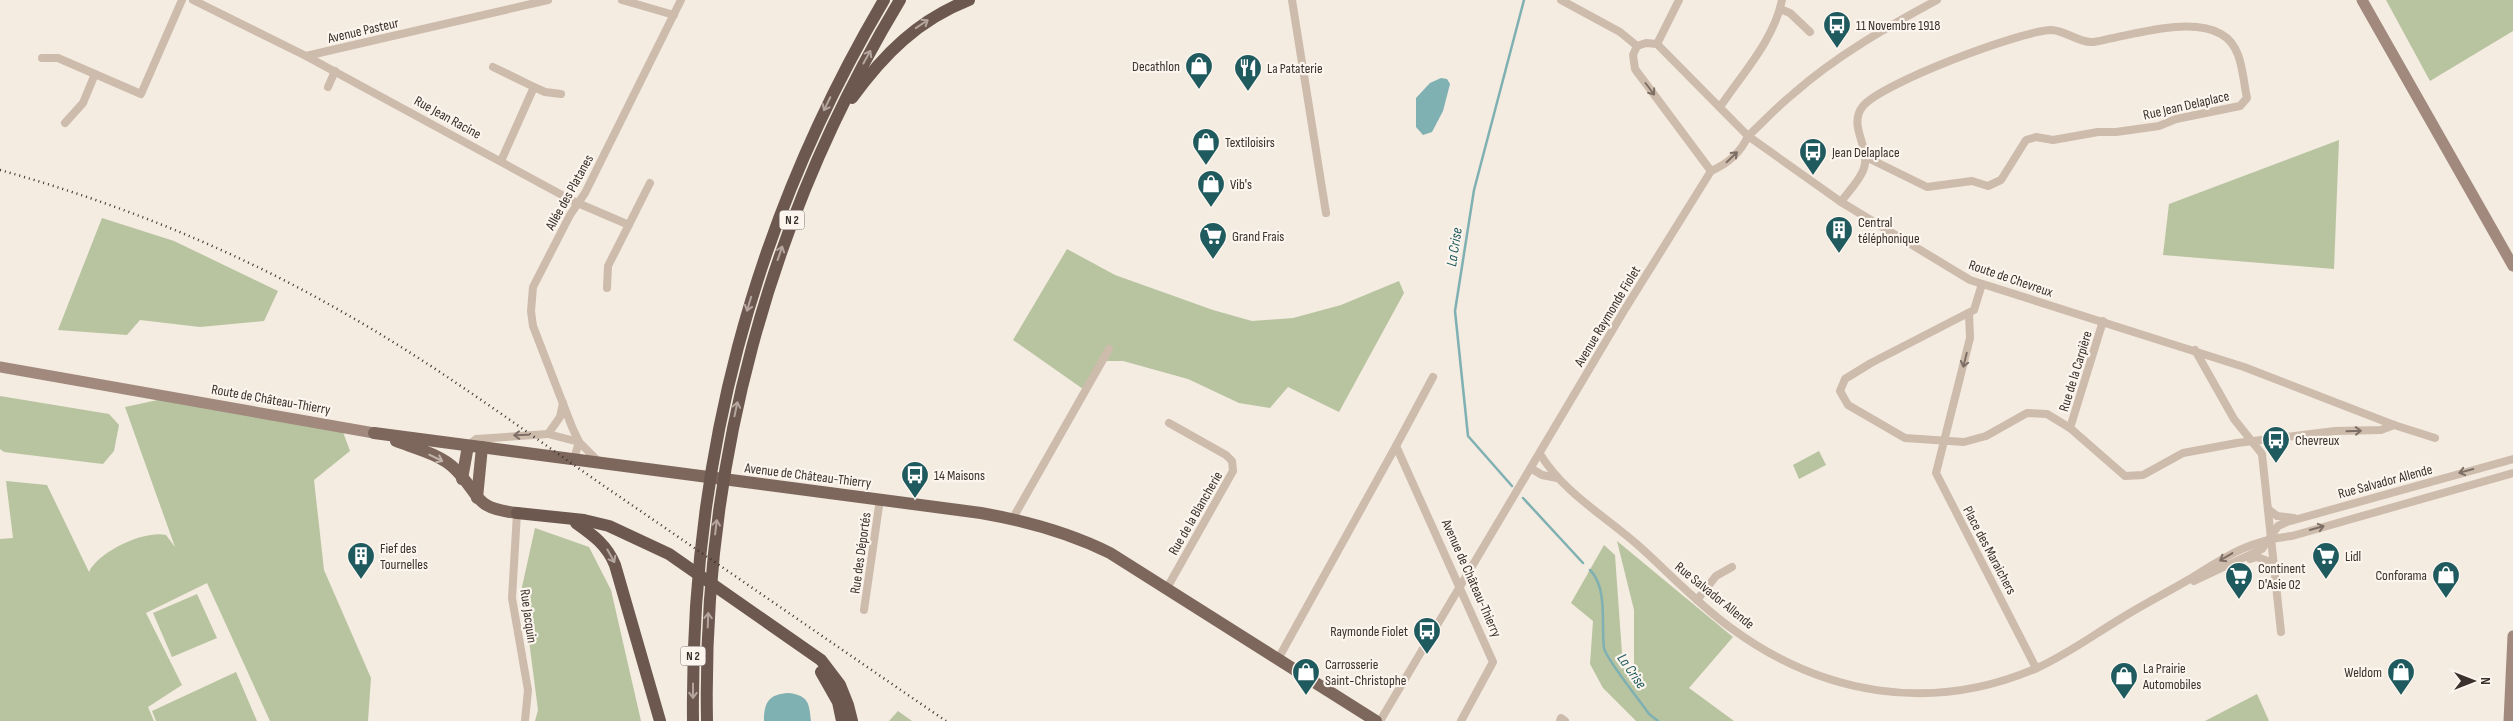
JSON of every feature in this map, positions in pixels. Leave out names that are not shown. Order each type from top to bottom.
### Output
[{"type":"highway","name":"N 2","points":[[693,721],[696,590],[700,544],[713,455],[736,348],[756,278],[779,214],[824,110],[884,0]]},
{"type":"highway","name":"N 2","points":[[707,721],[706,676],[713,552],[719,502],[744,374],[770,283],[795,211],[829,130],[865,60],[900,0]]},
{"type":"highway","points":[[829,130],[872,72],[901,40],[931,18],[969,0]]},
{"type":"highway","points":[[517,514],[584,520],[609,526],[670,554],[821,660],[840,685],[852,721]]},
{"type":"highway","points":[[559,518],[626,538],[655,552],[791,645],[809,659],[828,681],[838,702],[842,721]]},
{"type":"highway","points":[[576,523],[598,539],[609,551],[615,564],[660,721]]},
{"type":"highway","points":[[706,676],[713,721]]},
{"type":"main road","points":[[2363,3],[2513,266]]},
{"type":"main road","name":"Route de Château-Thierry","points":[[0,367],[374,433],[574,459]]},
{"type":"main road","points":[[374,433],[436,457],[455,469],[477,498],[488,507],[496,511],[517,514]]},
{"type":"main road","points":[[462,479],[468,446]]},
{"type":"main road","points":[[477,498],[482,447]]},
{"type":"main road","name":"Avenue de Château-Thierry","points":[[574,459],[1013,518],[1069,534],[1090,543],[1166,588],[1376,721]]},
{"type":"main road","points":[[2509,721],[2513,636]]},
{"type":"main road","points":[[2509,693],[2513,681]]},
{"type":"street","points":[[42,58],[58,58],[141,94],[182,0]]},
{"type":"street","points":[[193,0],[306,56]]},
{"type":"street","name":"Avenue Pasteur","points":[[306,56],[548,0]]},
{"type":"street","points":[[622,0],[674,15]]},
{"type":"street","name":"Allée des Platanes","points":[[579,442],[533,326],[530,311],[532,287],[585,193],[681,0]]},
{"type":"street","points":[[1292,0],[1326,213]]},
{"type":"street","points":[[1561,0],[1620,32],[1637,46]]},
{"type":"street","points":[[1679,0],[1657,44],[1646,43],[1637,46],[1633,55],[1635,69],[1711,171]]},
{"type":"street","points":[[1720,107],[1770,34],[1782,0]]},
{"type":"street","name":"Avenue Raymonde Fiolet","points":[[1380,721],[1459,587],[1532,469],[1625,309],[1711,171],[1732,158],[1745,144],[1748,136],[1794,93],[1837,60],[1888,26],[1937,0]]},
{"type":"street","points":[[1780,9],[1790,13],[1810,32]]},
{"type":"street","name":"Rue Jean Delaplace","points":[[2200,28],[2221,34],[2237,48],[2247,98],[2240,106],[2176,119],[2159,126],[2116,132],[2098,132],[2053,140],[2036,137],[2026,140],[2001,180],[1988,186],[1972,180],[1927,187],[1866,157],[1857,121],[1863,107],[1877,95],[1949,61],[2009,41],[2052,30],[2090,42],[2161,29],[2200,28]]},
{"type":"street","name":"Route de Chevreux","points":[[1657,44],[1748,136],[1842,202],[1956,272],[1982,284],[2244,367],[2394,426],[2434,438]]},
{"type":"street","name":"Rue Jean Racine","points":[[306,56],[578,203],[629,225]]},
{"type":"street","points":[[493,67],[534,88],[545,92],[561,94]]},
{"type":"street","points":[[328,88],[335,71]]},
{"type":"street","points":[[66,124],[83,103],[95,74]]},
{"type":"street","points":[[501,161],[534,88]]},
{"type":"street","points":[[1842,202],[1864,169],[1866,157]]},
{"type":"street","points":[[607,288],[608,266],[650,183]]},
{"type":"street","points":[[1982,284],[1974,310],[1864,367],[1845,379],[1840,391],[1848,406],[1905,438],[1943,442],[1976,440],[2027,413],[2047,414],[2070,428],[2125,476],[2143,475],[2183,453],[2335,432],[2381,430],[2394,426]]},
{"type":"street","name":"Place des Maraichers","points":[[1969,313],[1970,338],[1936,473],[2021,634],[2036,668]]},
{"type":"street","name":"Rue de la Carpière","points":[[2070,428],[2103,321]]},
{"type":"street","points":[[1013,518],[1108,349]]},
{"type":"street","points":[[2195,350],[2234,419],[2254,442],[2264,462],[2270,538],[2281,632]]},
{"type":"street","points":[[1278,659],[1433,377]]},
{"type":"street","points":[[548,434],[560,417],[563,403]]},
{"type":"street","name":"Rue de la Blancherie","points":[[1166,588],[1233,470],[1232,461],[1226,455],[1169,424]]},
{"type":"street","points":[[468,446],[476,439],[548,434],[579,442],[599,462]]},
{"type":"street","points":[[574,459],[579,442]]},
{"type":"street","name":"Avenue de Château-Thierry","points":[[1396,446],[1493,662],[1461,721]]},
{"type":"street","name":"Rue Salvador Allende","points":[[1540,454],[1557,478],[1636,544],[1730,628],[1778,659],[1848,685],[1911,694],[1948,692],[1990,684],[2036,668],[2064,654],[2245,546],[2270,538],[2292,536],[2513,473]]},
{"type":"street","name":"Rue Salvador Allende","points":[[2158,598],[2262,549],[2278,526],[2301,517],[2513,459]]},
{"type":"street","name":"Rue Salvador Allende","points":[[1532,469],[1542,475],[1557,478]]},
{"type":"street","points":[[2501,476],[2513,480]]},
{"type":"street","name":"Rue des Déportés","points":[[864,610],[880,499]]},
{"type":"street","points":[[2268,509],[2285,518],[2301,517]]},
{"type":"street","name":"Rue Jacquin","points":[[517,514],[512,598],[528,690],[525,721]]},
{"type":"street","points":[[2236,562],[2258,557],[2273,563]]},
{"type":"street","points":[[1698,600],[1716,576],[1732,568]]},
{"type":"street","points":[[1560,721],[1561,718],[1565,721]]},
{"type":"green space","points":[[2386,0],[2513,0],[2513,31],[2430,81]]},
{"type":"green space","points":[[2339,140],[2334,269],[2163,255],[2169,204]]},
{"type":"green space","points":[[102,218],[174,241],[278,291],[264,321],[200,327],[140,320],[127,335],[58,330]]},
{"type":"green space","points":[[1067,249],[1115,275],[1213,310],[1252,321],[1293,318],[1341,305],[1399,281],[1404,293],[1339,412],[1288,387],[1270,408],[1239,403],[1188,379],[1123,361],[1099,361],[1083,389],[1013,340]]},
{"type":"green space","points":[[0,396],[109,414],[119,425],[114,451],[103,464],[4,452],[0,449]]},
{"type":"green space","points":[[167,398],[343,432],[350,451],[314,480],[324,570],[371,678],[368,721],[270,721],[207,583],[146,613],[182,685],[148,707],[154,721],[0,721],[0,539],[13,538],[6,481],[47,485],[89,572],[102,557],[134,539],[157,534],[166,535],[175,547],[125,407]]},
{"type":"green space","points":[[1819,451],[1826,465],[1799,479],[1793,465]]},
{"type":"green space","points":[[535,528],[589,547],[611,590],[641,721],[535,721],[538,710],[522,587]]},
{"type":"green space","points":[[1617,541],[1733,637],[1689,688],[1734,721],[1636,721],[1603,688],[1590,664],[1593,621],[1571,603],[1604,545],[1615,555],[1622,653],[1634,670],[1634,610]]},
{"type":"green space","points":[[197,594],[217,638],[172,657],[153,613]]},
{"type":"green space","points":[[236,672],[257,721],[156,721],[152,711]]},
{"type":"green space","points":[[2257,694],[2269,721],[2205,721]]},
{"type":"green space","points":[[898,711],[912,721],[889,721]]},
{"type":"water","points":[[1441,78],[1447,79],[1450,84],[1443,111],[1432,132],[1423,135],[1416,127],[1416,98],[1430,83]]},
{"type":"water","points":[[789,693],[801,696],[807,701],[811,721],[764,721],[765,709],[769,700],[777,695]]},
{"type":"waterway","name":"La Crise","points":[[1512,486],[1468,436],[1455,311],[1474,190],[1524,0]]},
{"type":"waterway","name":"La Crise","points":[[1523,498],[1583,563]]},
{"type":"waterway","name":"La Crise","points":[[1590,570],[1596,578],[1602,596],[1603,638],[1606,654],[1649,714],[1658,721]]},
{"type":"railway","points":[[0,170],[90,198],[178,231],[263,270],[346,314],[412,354],[477,397],[946,721]]},
{"type":"place","name":"11 Novembre 1918","points":[[1837,49]]},
{"type":"place","name":"Decathlon","points":[[1199,90]]},
{"type":"place","name":"La Pataterie","points":[[1248,92]]},
{"type":"place","name":"Textiloisirs","points":[[1206,166]]},
{"type":"place","name":"Jean Delaplace","points":[[1813,176]]},
{"type":"place","name":"Vib's","points":[[1211,208]]},
{"type":"place","name":"Central téléphonique","points":[[1839,254]]},
{"type":"place","name":"Grand Frais","points":[[1213,260]]},
{"type":"place","name":"Chevreux","points":[[2276,464]]},
{"type":"place","name":"14 Maisons","points":[[915,499]]},
{"type":"place","name":"Fief des Tournelles","points":[[361,580]]},
{"type":"place","name":"Lidl","points":[[2326,580]]},
{"type":"place","name":"Conforama","points":[[2446,599]]},
{"type":"place","name":"Continent D'Asie 02","points":[[2239,600]]},
{"type":"place","name":"Raymonde Fiolet","points":[[1427,655]]},
{"type":"place","name":"Carrosserie Saint-Christophe","points":[[1306,696]]},
{"type":"place","name":"Weldom","points":[[2401,696]]},
{"type":"place","name":"La Prairie Automobiles","points":[[2124,700]]}]
